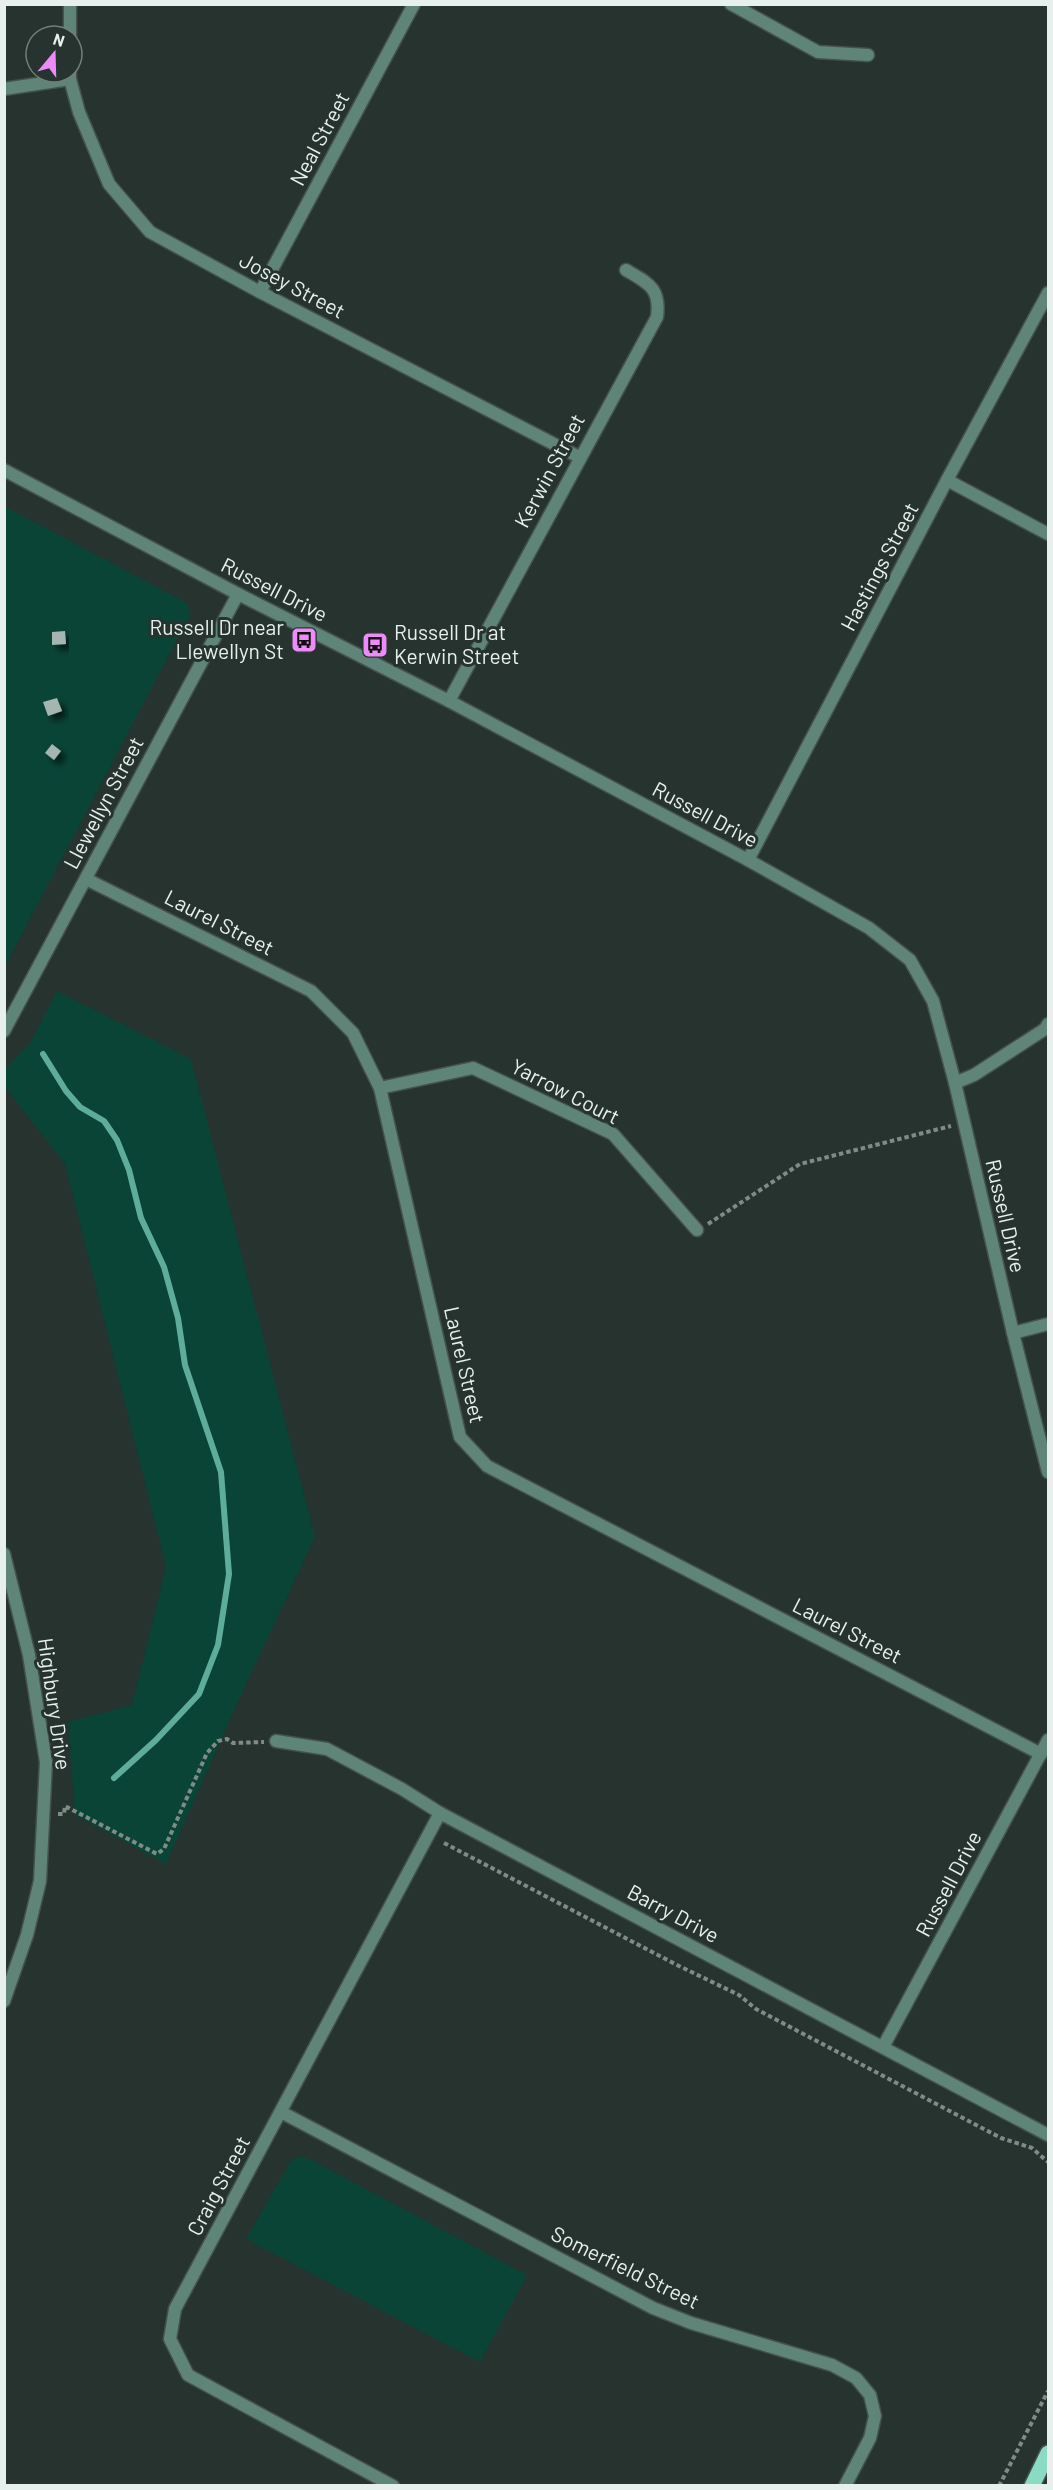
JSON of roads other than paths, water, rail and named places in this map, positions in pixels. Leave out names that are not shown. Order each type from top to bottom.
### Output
[{"type":"main road","points":[[1032,2486],[1048,2453]]},
{"type":"street","points":[[70,4],[70,24]]},
{"type":"street","name":"Neal Street","points":[[260,292],[414,4]]},
{"type":"street","points":[[731,4],[818,52],[868,55]]},
{"type":"street","points":[[4,88],[26,84]]},
{"type":"street","name":"Josey Street","points":[[72,84],[79,112],[109,184],[150,232],[260,292],[579,457]]},
{"type":"street","name":"Kerwin Street","points":[[449,701],[579,457],[657,317],[659,304],[651,285],[626,270]]},
{"type":"street","name":"Hastings Street","points":[[748,860],[947,480],[1048,293]]},
{"type":"street","name":"Russell Drive","points":[[4,470],[238,594],[449,701],[748,860],[869,928],[910,960],[933,1001],[955,1083],[1048,1472]]},
{"type":"street","points":[[947,480],[1048,534]]},
{"type":"street","name":"Llewellyn Street","points":[[4,1031],[238,594]]},
{"type":"street","name":"Laurel Street","points":[[86,879],[311,991],[353,1033],[380,1088],[460,1437],[487,1466],[1041,1754]]},
{"type":"street","points":[[955,1083],[974,1075],[1045,1029],[1048,1024]]},
{"type":"street","name":"Yarrow Court","points":[[380,1088],[473,1068],[613,1134],[697,1230]]},
{"type":"street","points":[[1013,1333],[1048,1324]]},
{"type":"street","name":"Highbury Drive","points":[[4,1554],[29,1655],[46,1762],[40,1881],[27,1935],[4,2001]]},
{"type":"street","name":"Russell Drive","points":[[883,2047],[1048,1740]]},
{"type":"street","name":"Barry Drive","points":[[276,1741],[327,1749],[402,1789],[440,1813],[1048,2135]]},
{"type":"street","name":"Craig Street","points":[[393,2486],[188,2375],[170,2339],[176,2309],[440,1813]]},
{"type":"street","name":"Somerfield Street","points":[[281,2112],[653,2308],[691,2323],[832,2364],[856,2378],[870,2395],[875,2416],[870,2438],[845,2486]]},
{"type":"waterway","points":[[43,1054],[66,1091],[80,1107],[104,1121],[117,1140],[129,1170],[141,1218],[164,1267],[178,1318],[185,1365],[221,1472],[229,1574],[218,1645],[199,1694],[156,1740],[114,1778]]},
{"type":"place","name":"Russell Dr near Llewellyn St","points":[[304,640]]},
{"type":"place","name":"Russell Dr at Kerwin Street","points":[[375,645]]}]
